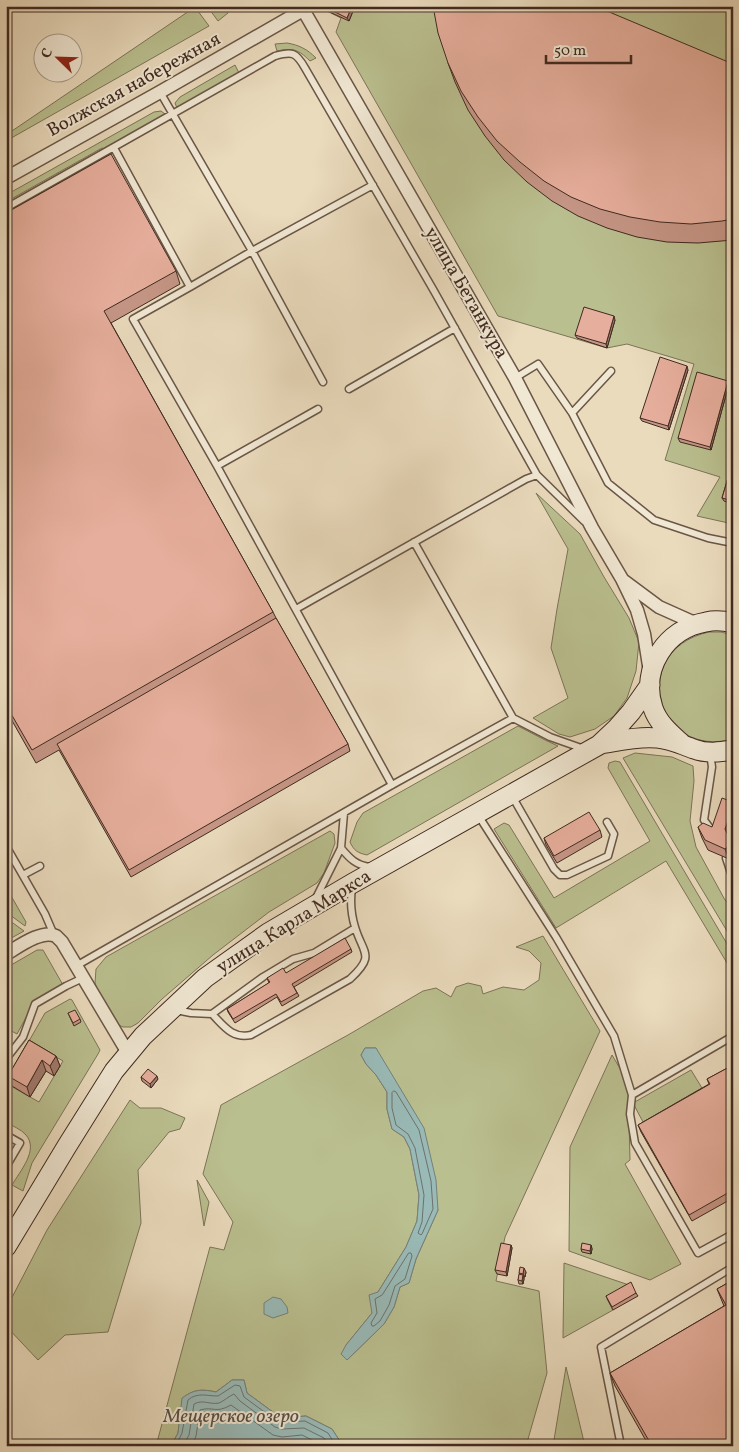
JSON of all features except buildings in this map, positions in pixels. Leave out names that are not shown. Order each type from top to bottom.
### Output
[{"type":"main road","points":[[593,748],[616,729],[631,712],[650,681],[656,658],[666,643],[680,631],[697,624],[713,621],[733,623]]},
{"type":"main road","points":[[650,681],[653,708],[664,728],[681,743]]},
{"type":"main road","points":[[593,748],[625,739],[658,738],[681,743],[695,749],[724,754]]},
{"type":"main road","name":"улица Карла Маркса","points":[[6,1247],[66,1146],[114,1071],[143,1036],[205,978],[268,933],[352,883],[593,748]]},
{"type":"street","name":"Волжская набережная","points":[[6,178],[160,92],[302,8]]},
{"type":"street","name":"улица Бетанкура","points":[[302,8],[515,378],[592,528],[622,579],[637,610],[644,634],[650,681]]},
{"type":"street","name":"улица Бетанкура","points":[[622,579],[659,607],[697,624]]},
{"type":"street","points":[[6,954],[31,939],[43,935],[54,935],[62,942],[128,1053]]},
{"type":"lane","points":[[6,208],[275,56],[294,53],[306,68],[537,475],[592,528]]},
{"type":"lane","points":[[160,92],[252,251],[324,382]]},
{"type":"lane","points":[[114,148],[190,287]]},
{"type":"lane","points":[[373,185],[133,319],[217,466],[392,786]]},
{"type":"lane","points":[[349,389],[455,328]]},
{"type":"lane","points":[[515,378],[538,364],[572,413],[608,483],[654,520],[708,538],[733,543]]},
{"type":"lane","points":[[572,413],[611,371]]},
{"type":"lane","points":[[217,466],[318,409]]},
{"type":"lane","points":[[296,609],[526,479],[537,475]]},
{"type":"lane","points":[[414,542],[513,718],[550,737],[593,748]]},
{"type":"lane","points":[[76,966],[513,718]]},
{"type":"lane","points":[[716,836],[704,820],[712,767],[724,754]]},
{"type":"lane","points":[[511,794],[554,869],[560,874],[567,875],[608,856],[614,834],[607,822]]},
{"type":"lane","points":[[310,908],[341,848],[344,813]]},
{"type":"lane","points":[[477,813],[556,938],[614,1036],[632,1095],[630,1114],[635,1143],[698,1253],[733,1234]]},
{"type":"lane","points":[[6,846],[45,914],[54,935]]},
{"type":"lane","points":[[341,848],[359,866],[378,869]]},
{"type":"lane","points":[[726,858],[733,879]]},
{"type":"lane","points":[[23,875],[40,866]]},
{"type":"lane","points":[[212,1014],[236,1036],[251,1035],[350,978],[360,970],[366,958],[364,947],[355,928],[350,903],[352,883]]},
{"type":"lane","points":[[172,1009],[191,1013],[212,1014],[270,972],[293,959],[314,953],[355,928]]},
{"type":"lane","points":[[6,1059],[23,1037],[35,1004],[83,978]]},
{"type":"lane","points":[[632,1095],[733,1036]]},
{"type":"lane","points":[[6,1135],[20,1143],[6,1167]]},
{"type":"lane","points":[[621,1446],[601,1348],[733,1267]]},
{"type":"green space","points":[[207,6],[228,6],[228,13],[218,21]]},
{"type":"green space","points":[[324,6],[733,6],[733,524],[697,516],[720,477],[665,460],[694,364],[627,344],[607,348],[498,316],[336,32],[341,18],[323,9]]},
{"type":"green space","points":[[195,7],[209,26],[6,141],[6,135]]},
{"type":"green space","points":[[287,43],[303,48],[316,58],[310,61],[295,50],[277,51],[275,44]]},
{"type":"green space","points":[[235,65],[239,73],[177,108],[175,103],[180,97]]},
{"type":"green space","points":[[161,111],[165,114],[164,117],[107,150],[102,148],[6,202],[6,195],[154,112]]},
{"type":"green space","points":[[536,493],[580,534],[629,618],[639,642],[636,671],[627,698],[614,716],[595,729],[570,737],[559,734],[533,718],[568,698],[551,648],[568,549]]},
{"type":"green space","points":[[709,632],[733,635],[733,739],[706,741],[685,734],[670,719],[661,700],[660,679],[667,659],[683,643]]},
{"type":"green space","points":[[518,726],[558,746],[367,855],[353,848],[350,842],[357,822],[363,813]]},
{"type":"green space","points":[[635,753],[672,757],[693,766],[694,781],[690,821],[696,847],[725,900],[733,907],[733,937],[730,936],[623,758]]},
{"type":"green space","points":[[620,762],[733,954],[733,973],[666,861],[556,928],[494,829],[504,823],[509,825],[554,898],[650,841],[608,768],[609,763]]},
{"type":"green space","points":[[330,831],[334,834],[335,843],[324,873],[317,883],[269,912],[213,955],[162,999],[138,1023],[131,1027],[123,1027],[117,1024],[100,997],[95,983],[96,969],[106,957]]},
{"type":"green space","points":[[6,887],[26,922],[25,926],[6,912]]},
{"type":"green space","points":[[6,918],[24,931],[6,941]]},
{"type":"green space","points":[[543,936],[600,1031],[505,1237],[496,1281],[539,1291],[547,1373],[526,1446],[343,1446],[332,1429],[306,1416],[281,1418],[247,1393],[244,1380],[232,1380],[216,1392],[198,1390],[183,1398],[178,1433],[171,1446],[156,1446],[210,1247],[224,1250],[233,1222],[203,1174],[221,1105],[423,991],[436,988],[451,997],[456,987],[468,983],[481,986],[483,994],[503,987],[524,990],[539,980],[541,963],[529,951],[516,947]],"holes":[[[365,1048],[376,1048],[438,1210],[416,1259],[409,1283],[400,1287],[394,1307],[384,1324],[347,1360],[346,1345],[372,1313],[378,1292],[406,1247],[417,1221],[419,1195],[410,1149],[404,1137],[392,1129],[387,1109],[387,1092],[361,1055]]]},
{"type":"green space","points":[[37,950],[43,950],[63,985],[35,1001],[17,1034],[6,1028],[6,968]]},
{"type":"green space","points":[[70,999],[100,1050],[32,1163],[23,1191],[12,1185],[27,1160],[30,1147],[29,1141],[24,1133],[6,1122],[6,1090],[9,1085],[39,1102],[63,1061],[29,1041],[45,1013]]},
{"type":"green space","points":[[612,1055],[628,1082],[630,1160],[625,1164],[681,1264],[650,1280],[569,1251],[570,1147]]},
{"type":"green space","points":[[691,1070],[702,1088],[643,1122],[633,1103]]},
{"type":"green space","points":[[130,1100],[140,1108],[161,1108],[185,1118],[180,1129],[169,1132],[138,1170],[141,1223],[108,1332],[65,1335],[38,1360],[6,1326],[6,1309],[47,1230]]},
{"type":"green space","points":[[197,1180],[209,1202],[204,1226]]},
{"type":"green space","points":[[564,1263],[632,1286],[607,1299],[613,1310],[563,1338]]},
{"type":"green space","points":[[566,1367],[585,1446],[553,1446]]},
{"type":"water","points":[[365,1048],[376,1048],[424,1128],[436,1180],[438,1210],[416,1259],[409,1283],[400,1287],[394,1307],[384,1324],[347,1360],[341,1354],[372,1313],[369,1295],[378,1292],[406,1247],[417,1221],[419,1195],[410,1149],[404,1137],[392,1129],[387,1109],[387,1092],[361,1055]]},
{"type":"water","points":[[273,1297],[281,1299],[287,1307],[288,1313],[273,1318],[264,1314],[264,1303]]},
{"type":"water","name":"Мещерское озеро","points":[[232,1380],[244,1380],[247,1393],[281,1418],[306,1416],[332,1429],[343,1446],[171,1446],[178,1433],[182,1398],[198,1390],[216,1392]]}]
